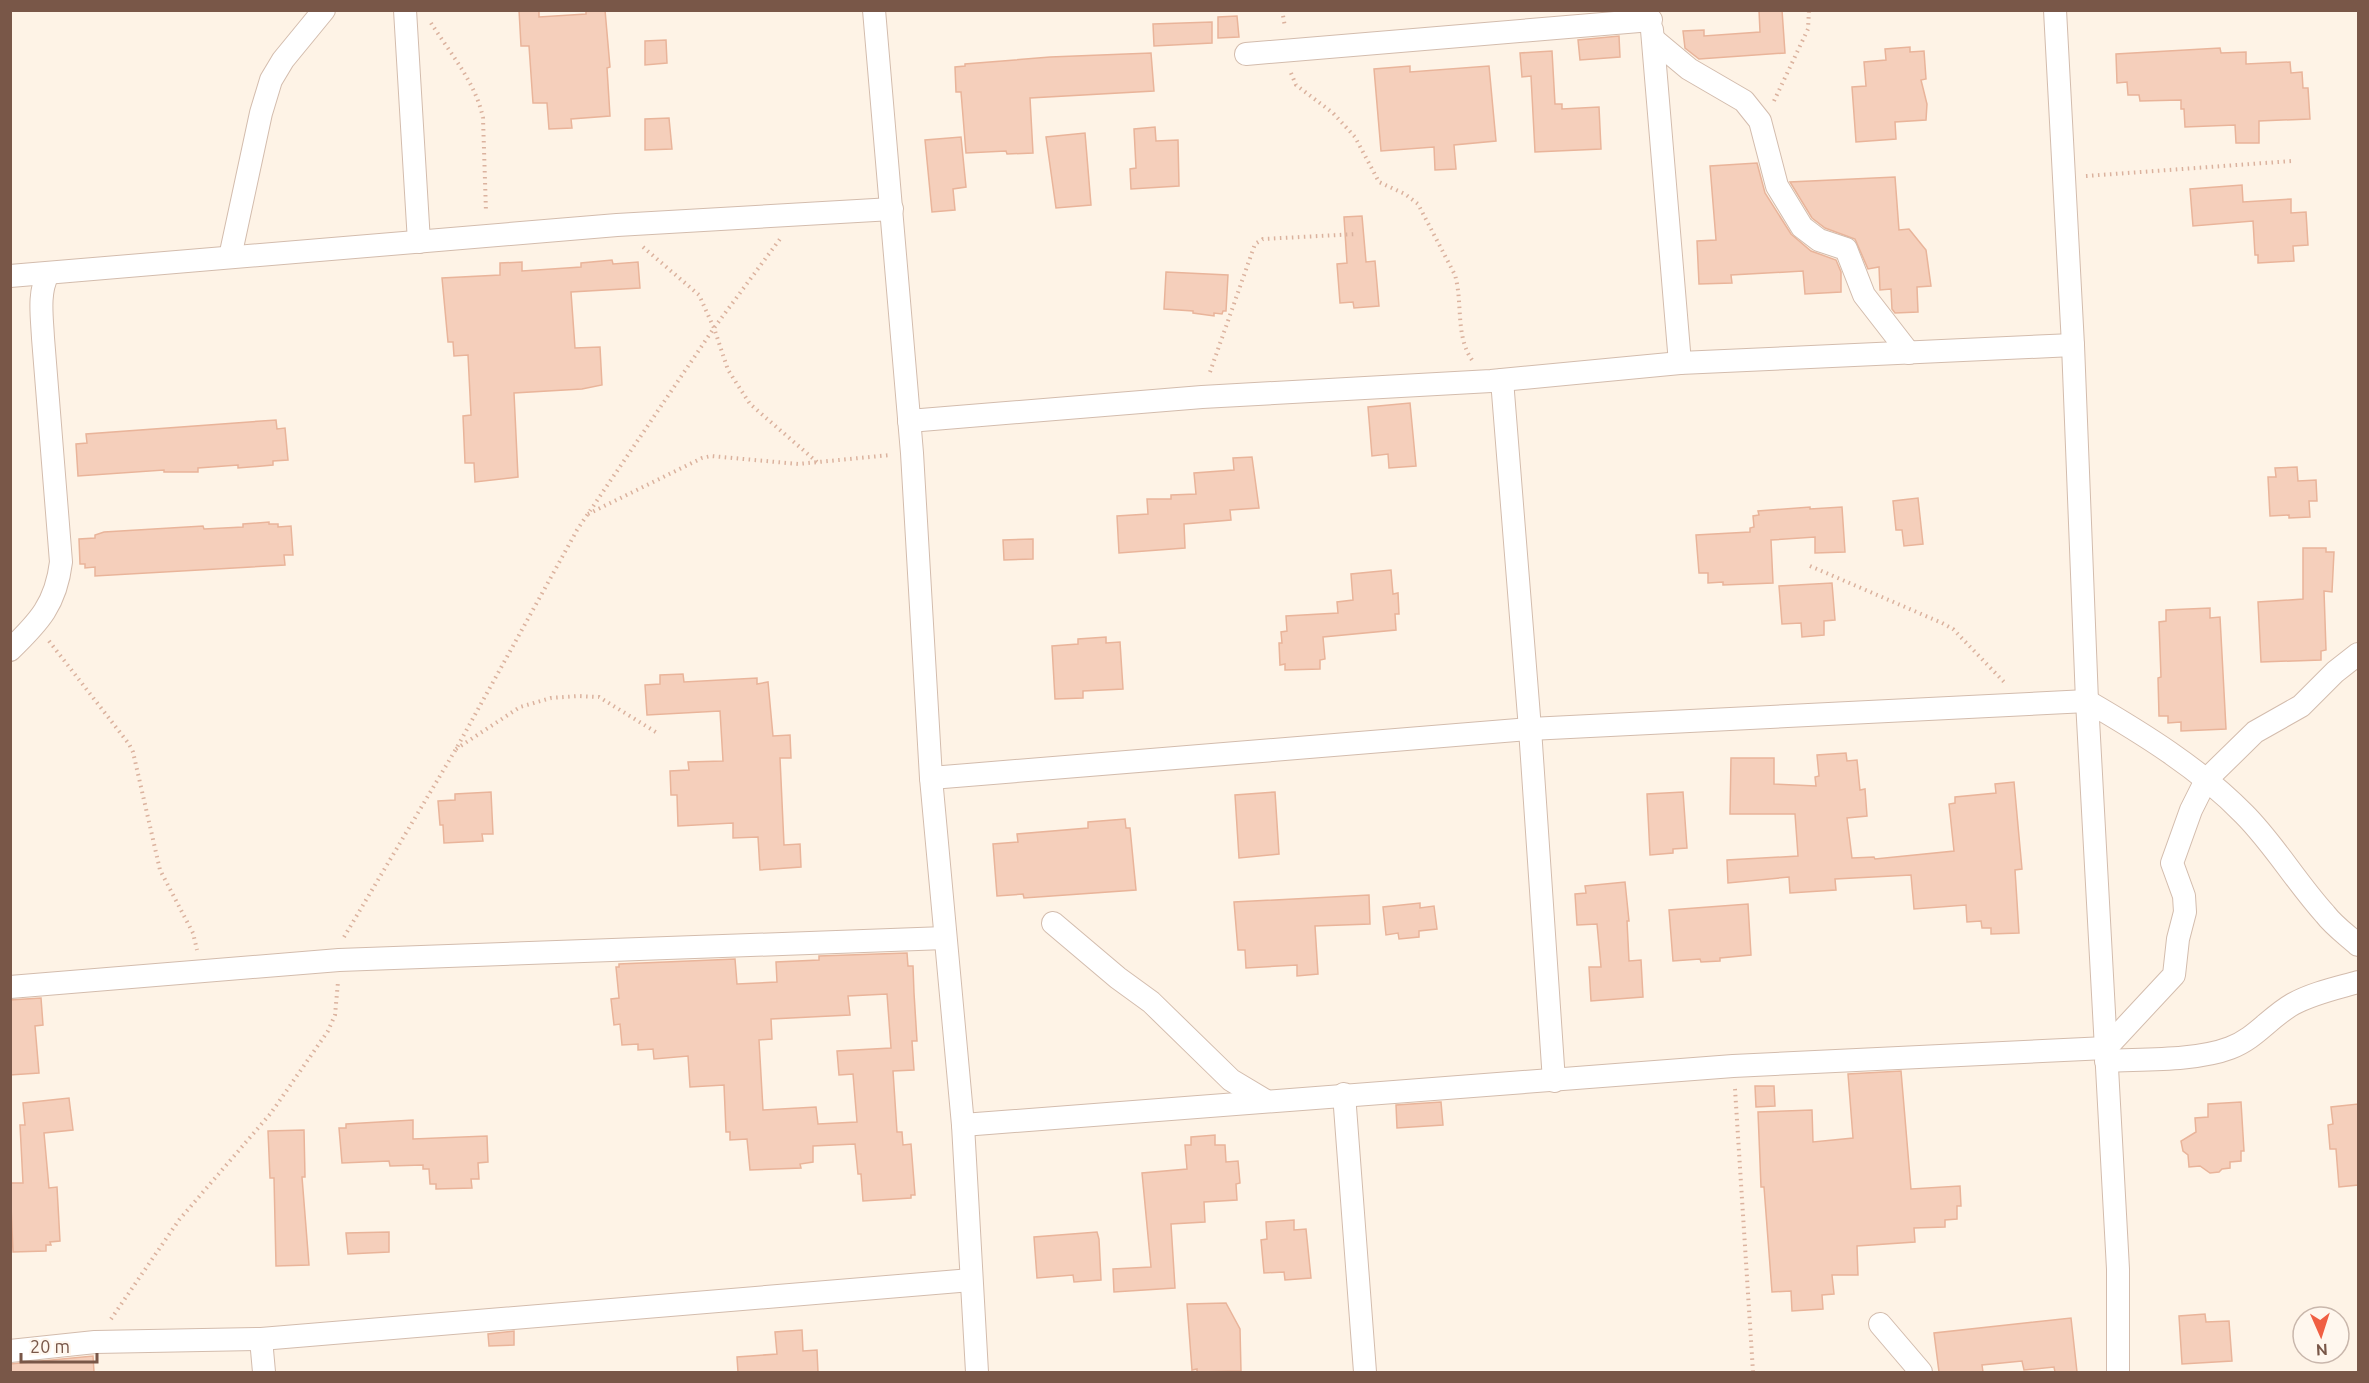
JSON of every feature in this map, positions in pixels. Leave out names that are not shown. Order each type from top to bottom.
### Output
[{"type":"street","points":[[230,257],[261,113],[271,80],[283,60],[324,10]]},
{"type":"street","points":[[405,10],[419,242]]},
{"type":"street","points":[[874,10],[912,453],[931,778],[963,1125],[977,1372]]},
{"type":"street","points":[[2055,10],[2073,345],[2087,701],[2118,1269],[2118,1372]]},
{"type":"street","points":[[1246,54],[1652,23]]},
{"type":"street","points":[[1652,23],[1689,69],[1744,101],[1762,126],[1772,172],[1792,213],[1808,233],[1846,249],[1864,295],[1909,353]]},
{"type":"street","points":[[1652,23],[1680,363]]},
{"type":"street","points":[[10,276],[617,225],[892,209]]},
{"type":"street","points":[[10,650],[37,624],[47,610],[54,594],[61,562],[43,338],[43,284],[48,274]]},
{"type":"street","points":[[909,421],[1202,397],[1496,380],[1680,363],[2073,345]]},
{"type":"street","points":[[1496,380],[1530,729],[1554,1081]]},
{"type":"street","points":[[2106,1055],[2174,975],[2178,939],[2185,912],[2184,898],[2172,863],[2191,810],[2206,780],[2255,732],[2301,705],[2335,672],[2358,654]]},
{"type":"street","points":[[931,778],[1530,729],[2087,701],[2136,730],[2206,780],[2244,814],[2289,866],[2325,914],[2358,945]]},
{"type":"street","points":[[1053,922],[1118,978],[1151,1002],[1231,1080],[1266,1101]]},
{"type":"street","points":[[10,987],[339,960],[945,938]]},
{"type":"street","points":[[963,1125],[1344,1094],[1554,1081],[1733,1066],[2212,1054],[2247,1041],[2293,1004],[2314,994],[2358,982]]},
{"type":"street","points":[[1344,1094],[1365,1372]]},
{"type":"street","points":[[10,1351],[95,1342],[261,1339],[971,1280]]},
{"type":"street","points":[[1880,1324],[1921,1372]]},
{"type":"street","points":[[261,1339],[264,1372]]},
{"type":"path","points":[[1282,10],[1291,75],[1296,85],[1345,124],[1355,137],[1379,182],[1405,194],[1418,204],[1455,275],[1458,286],[1461,332],[1467,352],[1496,380]]},
{"type":"path","points":[[1762,126],[1808,29],[1809,10]]},
{"type":"path","points":[[429,20],[475,93],[481,107],[486,236]]},
{"type":"path","points":[[2063,178],[2292,161]]},
{"type":"path","points":[[95,1342],[162,1242],[271,1113],[328,1031],[335,1015],[338,952],[349,927],[456,749],[484,694],[587,514],[714,328],[798,214]]},
{"type":"path","points":[[617,225],[693,288],[702,300],[714,328],[728,370],[750,404],[818,463]]},
{"type":"path","points":[[1202,397],[1255,244],[1263,239],[1357,234]]},
{"type":"path","points":[[587,514],[702,458],[716,455],[798,464],[912,453]]},
{"type":"path","points":[[1810,566],[1953,629],[2025,705]]},
{"type":"path","points":[[37,624],[133,752],[154,854],[196,942],[201,971]]},
{"type":"path","points":[[456,749],[520,707],[551,698],[578,696],[599,697],[659,734]]},
{"type":"path","points":[[1733,1066],[1754,1372]]},
{"type":"building","points":[[519,10],[539,10],[539,17],[586,14],[586,10],[605,10],[610,67],[607,68],[610,116],[571,119],[572,128],[549,129],[547,103],[533,103],[529,46],[521,46]]},
{"type":"building","points":[[1759,10],[1782,10],[1785,53],[1699,59],[1685,48],[1683,31],[1704,30],[1704,36],[1760,32]]},
{"type":"building","points":[[1237,16],[1239,37],[1218,38],[1218,17]]},
{"type":"building","points":[[1212,22],[1212,43],[1154,46],[1153,24]]},
{"type":"building","points":[[1619,36],[1620,57],[1580,60],[1578,40]]},
{"type":"building","points":[[666,40],[667,63],[645,65],[645,41]]},
{"type":"building","points":[[1910,47],[1910,52],[1924,51],[1926,79],[1921,80],[1927,104],[1926,120],[1895,122],[1896,139],[1856,142],[1852,87],[1866,86],[1864,62],[1886,60],[1885,49]]},
{"type":"building","points":[[2220,48],[2221,53],[2246,52],[2246,64],[2290,62],[2291,73],[2302,72],[2303,88],[2308,88],[2310,119],[2259,121],[2259,143],[2236,143],[2235,125],[2185,127],[2181,100],[2140,101],[2139,95],[2128,95],[2127,82],[2117,83],[2116,54]]},
{"type":"building","points":[[1552,51],[1555,104],[1562,104],[1562,109],[1599,107],[1601,149],[1535,152],[1531,76],[1522,77],[1520,53]]},
{"type":"building","points":[[1151,53],[1154,91],[1030,98],[1033,153],[1007,154],[1006,151],[966,153],[961,92],[956,92],[955,67],[965,66],[965,64],[1050,57]]},
{"type":"building","points":[[1410,66],[1410,72],[1489,66],[1496,141],[1454,145],[1456,169],[1435,170],[1434,147],[1381,151],[1374,69]]},
{"type":"building","points":[[669,118],[672,149],[645,150],[645,119]]},
{"type":"building","points":[[1155,127],[1156,141],[1178,140],[1179,186],[1131,189],[1130,169],[1136,168],[1134,129]]},
{"type":"building","points":[[1085,133],[1091,205],[1056,208],[1046,137]]},
{"type":"building","points":[[961,137],[966,187],[953,189],[955,210],[932,212],[925,140]]},
{"type":"building","points":[[1757,163],[1765,193],[1791,234],[1811,251],[1836,260],[1841,272],[1841,292],[1805,294],[1803,271],[1731,275],[1732,283],[1699,284],[1697,241],[1716,240],[1710,166]]},
{"type":"building","points":[[1895,177],[1899,230],[1909,229],[1926,250],[1931,286],[1917,287],[1918,312],[1895,313],[1892,309],[1891,289],[1880,290],[1879,267],[1868,269],[1855,239],[1825,228],[1812,218],[1790,182]]},
{"type":"building","points":[[2242,185],[2243,202],[2291,199],[2291,213],[2306,212],[2308,245],[2293,246],[2294,261],[2258,263],[2258,255],[2255,255],[2253,221],[2193,226],[2190,189]]},
{"type":"building","points":[[1362,216],[1366,262],[1375,261],[1379,306],[1354,308],[1353,302],[1340,303],[1337,264],[1347,263],[1344,217]]},
{"type":"building","points":[[612,260],[613,264],[638,262],[640,288],[571,292],[575,348],[600,347],[602,385],[582,389],[514,393],[518,477],[475,482],[474,463],[465,463],[463,416],[471,415],[468,355],[454,356],[453,342],[448,342],[442,278],[500,275],[500,263],[522,262],[522,271],[581,267],[581,263]]},
{"type":"building","points":[[1166,272],[1228,275],[1226,311],[1222,314],[1214,313],[1214,316],[1193,313],[1193,311],[1164,309]]},
{"type":"building","points":[[1410,403],[1416,466],[1389,468],[1388,454],[1372,456],[1368,407]]},
{"type":"building","points":[[276,420],[277,429],[285,428],[288,460],[273,461],[273,465],[198,468],[198,472],[164,472],[164,470],[78,476],[76,444],[87,443],[86,434]]},
{"type":"building","points":[[1252,457],[1259,508],[1230,510],[1231,520],[1184,524],[1185,548],[1119,553],[1117,516],[1148,514],[1147,499],[1171,499],[1171,495],[1196,494],[1194,473],[1234,470],[1233,458]]},
{"type":"building","points":[[2297,467],[2298,481],[2316,480],[2317,501],[2309,501],[2310,517],[2270,516],[2268,477],[2276,477],[2275,468]]},
{"type":"building","points":[[1918,498],[1923,544],[1904,546],[1902,530],[1896,530],[1893,501]]},
{"type":"building","points":[[1810,507],[1810,509],[1842,507],[1845,552],[1815,553],[1815,537],[1771,540],[1773,583],[1723,585],[1723,582],[1708,583],[1708,573],[1699,573],[1696,535],[1750,532],[1750,528],[1754,527],[1753,516],[1759,515],[1758,511]]},
{"type":"building","points":[[269,522],[269,524],[278,524],[278,527],[291,526],[293,555],[284,555],[285,565],[95,576],[95,567],[85,568],[85,564],[80,564],[79,539],[95,538],[95,535],[104,532],[203,526],[204,529],[243,527],[243,524]]},
{"type":"building","points":[[1033,539],[1033,559],[1004,560],[1003,540]]},
{"type":"building","points":[[2303,548],[2326,548],[2326,552],[2334,552],[2332,592],[2324,591],[2326,650],[2321,651],[2321,660],[2261,662],[2258,602],[2303,599]]},
{"type":"building","points":[[1391,570],[1393,594],[1398,593],[1399,614],[1395,614],[1396,630],[1323,637],[1325,659],[1320,660],[1320,669],[1285,670],[1285,664],[1280,665],[1279,643],[1282,643],[1281,632],[1287,631],[1286,616],[1338,613],[1337,602],[1353,600],[1351,574]]},
{"type":"building","points":[[1832,583],[1835,620],[1824,621],[1824,635],[1802,637],[1801,623],[1782,624],[1779,586]]},
{"type":"building","points":[[2210,608],[2210,618],[2220,617],[2226,729],[2181,731],[2181,722],[2168,723],[2168,716],[2159,716],[2158,678],[2161,677],[2159,622],[2166,621],[2166,610]]},
{"type":"building","points":[[1106,637],[1106,643],[1120,642],[1123,689],[1083,691],[1083,698],[1055,699],[1052,646],[1078,644],[1078,639]]},
{"type":"building","points":[[683,674],[684,682],[757,678],[757,684],[768,682],[773,736],[790,735],[791,758],[780,758],[784,845],[800,844],[801,867],[760,870],[758,837],[733,838],[733,823],[678,826],[677,795],[671,795],[670,771],[689,770],[688,762],[723,761],[720,711],[647,715],[645,685],[660,684],[660,675]]},
{"type":"building","points":[[1846,753],[1847,761],[1857,760],[1860,790],[1865,789],[1867,816],[1847,818],[1852,858],[1874,857],[1875,859],[1954,851],[1949,804],[1955,803],[1955,797],[1996,793],[1995,784],[2014,782],[2022,869],[2015,870],[2019,933],[1991,934],[1991,928],[1982,928],[1981,921],[1967,922],[1966,905],[1914,909],[1911,875],[1835,879],[1836,890],[1790,893],[1789,877],[1728,883],[1727,860],[1798,856],[1795,814],[1730,814],[1731,758],[1774,758],[1774,784],[1816,786],[1815,777],[1819,776],[1817,755]]},
{"type":"building","points":[[491,792],[493,834],[482,834],[483,841],[444,843],[438,801],[455,800],[455,794]]},
{"type":"building","points":[[1275,792],[1279,854],[1239,858],[1235,795]]},
{"type":"building","points":[[1683,792],[1687,848],[1673,849],[1673,853],[1650,855],[1647,794]]},
{"type":"building","points":[[1125,819],[1126,828],[1130,828],[1136,890],[1024,898],[1023,894],[997,896],[993,844],[1018,842],[1017,834],[1088,828],[1088,822]]},
{"type":"building","points":[[1625,882],[1629,921],[1627,921],[1629,961],[1641,960],[1643,997],[1591,1001],[1589,967],[1601,967],[1597,924],[1577,925],[1575,894],[1586,893],[1585,886]]},
{"type":"building","points":[[1369,895],[1370,924],[1315,926],[1318,974],[1297,976],[1297,965],[1246,968],[1245,950],[1238,950],[1234,902]]},
{"type":"building","points":[[1420,903],[1420,908],[1434,906],[1437,929],[1419,931],[1419,937],[1399,939],[1398,933],[1386,935],[1383,907]]},
{"type":"building","points":[[1748,904],[1751,955],[1720,958],[1720,961],[1701,962],[1700,959],[1673,961],[1669,910]]},
{"type":"building","points":[[907,953],[908,966],[913,966],[917,1041],[912,1041],[914,1070],[893,1071],[897,1132],[902,1132],[903,1145],[911,1144],[915,1195],[911,1195],[911,1198],[863,1201],[855,1144],[813,1146],[813,1162],[800,1164],[801,1168],[750,1170],[747,1139],[730,1140],[730,1132],[726,1132],[724,1085],[690,1087],[688,1056],[654,1059],[653,1049],[638,1050],[638,1044],[622,1045],[620,1024],[614,1025],[611,999],[619,998],[616,967],[619,967],[619,964],[735,959],[737,984],[777,982],[776,962],[819,960],[819,956]],"holes":[[[887,994],[891,1048],[837,1051],[839,1075],[853,1074],[857,1122],[818,1124],[816,1107],[763,1110],[759,1040],[772,1039],[771,1019],[850,1015],[848,996]]]},
{"type":"building","points":[[41,998],[43,1025],[35,1026],[39,1073],[10,1075],[10,1000]]},
{"type":"building","points":[[1901,1071],[1911,1189],[1960,1186],[1961,1206],[1957,1206],[1957,1219],[1945,1220],[1945,1227],[1914,1228],[1915,1242],[1857,1246],[1858,1275],[1832,1275],[1834,1294],[1822,1295],[1823,1309],[1792,1311],[1791,1291],[1772,1292],[1764,1187],[1761,1187],[1758,1112],[1812,1110],[1813,1142],[1853,1138],[1848,1074]]},
{"type":"building","points":[[1755,1086],[1774,1086],[1775,1106],[1756,1107]]},
{"type":"building","points":[[69,1098],[73,1130],[44,1133],[49,1188],[57,1187],[60,1241],[50,1242],[51,1245],[46,1245],[46,1251],[13,1252],[10,1183],[23,1183],[20,1125],[25,1125],[23,1103]]},
{"type":"building","points":[[1441,1102],[1443,1125],[1397,1128],[1396,1105]]},
{"type":"building","points":[[2241,1102],[2244,1151],[2241,1151],[2241,1161],[2230,1162],[2230,1168],[2219,1172],[2210,1173],[2200,1166],[2189,1167],[2188,1155],[2183,1151],[2181,1141],[2196,1132],[2195,1118],[2208,1117],[2208,1104]]},
{"type":"building","points":[[2358,1104],[2358,1185],[2339,1187],[2336,1149],[2330,1149],[2328,1125],[2333,1124],[2331,1107]]},
{"type":"building","points":[[413,1120],[413,1139],[487,1136],[488,1162],[478,1163],[479,1179],[471,1179],[472,1188],[436,1189],[436,1184],[430,1184],[429,1169],[423,1169],[423,1165],[390,1166],[389,1161],[342,1163],[339,1128],[346,1128],[346,1124]]},
{"type":"building","points":[[304,1130],[305,1177],[302,1177],[309,1265],[276,1266],[274,1178],[270,1178],[268,1131]]},
{"type":"building","points":[[1215,1135],[1215,1145],[1225,1145],[1226,1162],[1238,1161],[1240,1183],[1236,1184],[1237,1200],[1204,1202],[1205,1222],[1171,1224],[1175,1288],[1114,1292],[1113,1269],[1151,1267],[1142,1173],[1187,1169],[1185,1145],[1191,1145],[1191,1137]]},
{"type":"building","points":[[1294,1220],[1294,1230],[1306,1229],[1311,1278],[1285,1280],[1284,1272],[1264,1273],[1261,1240],[1267,1239],[1266,1222]]},
{"type":"building","points":[[389,1232],[389,1252],[348,1254],[346,1233]]},
{"type":"building","points":[[1097,1232],[1101,1280],[1074,1282],[1073,1275],[1037,1278],[1034,1237]]},
{"type":"building","points":[[1226,1303],[1240,1329],[1241,1371],[1197,1372],[1197,1369],[1192,1370],[1187,1304]]},
{"type":"building","points":[[2205,1314],[2206,1322],[2229,1321],[2232,1361],[2182,1364],[2179,1316]]},
{"type":"building","points":[[2071,1318],[2077,1372],[2055,1372],[2054,1367],[2024,1370],[2022,1361],[1982,1365],[1983,1372],[1939,1372],[1934,1333]]},
{"type":"building","points":[[802,1330],[803,1351],[817,1350],[818,1372],[738,1372],[737,1357],[777,1354],[775,1332]]},
{"type":"building","points":[[514,1331],[514,1345],[489,1346],[488,1334]]},
{"type":"building","points":[[93,1356],[94,1372],[10,1372],[10,1364]]}]
